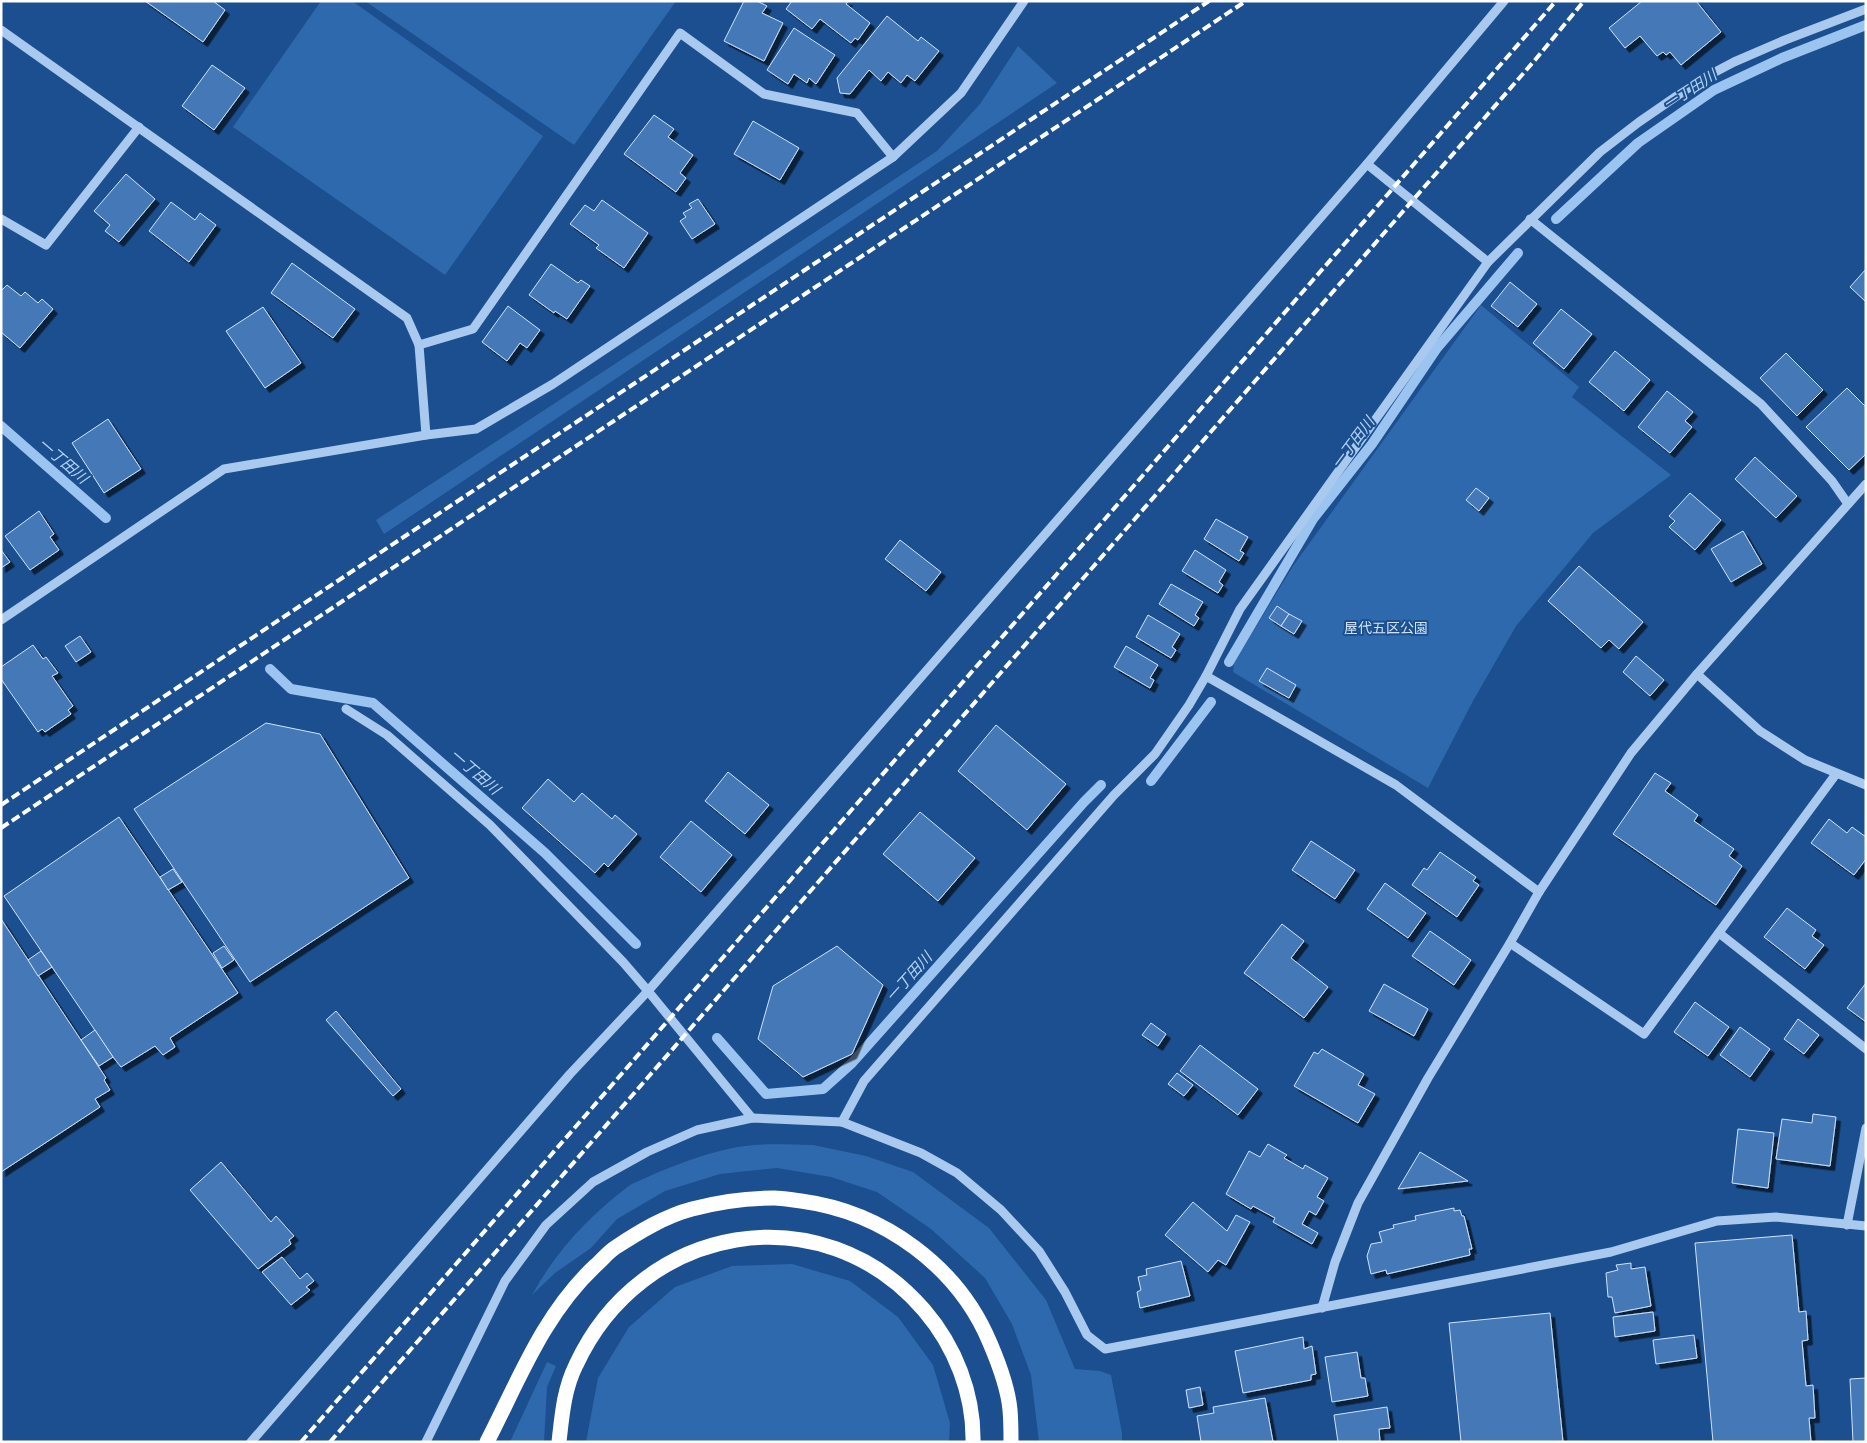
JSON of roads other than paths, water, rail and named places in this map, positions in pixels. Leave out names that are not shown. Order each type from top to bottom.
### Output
[{"type":"highway","points":[[487,1442],[530,1352],[556,1311],[583,1277],[614,1249],[651,1225],[691,1209],[733,1201],[775,1198],[818,1203],[860,1216],[896,1234],[930,1259],[960,1290],[983,1326],[999,1366],[1010,1409],[1011,1442]]},
{"type":"highway","points":[[559,1442],[563,1402],[576,1365],[597,1328],[622,1297],[656,1270],[690,1252],[728,1240],[766,1237],[805,1239],[846,1251],[879,1270],[912,1296],[937,1325],[954,1356],[968,1396],[973,1442]]},
{"type":"street","points":[[1,620],[224,470],[426,435],[476,429],[553,384],[893,157],[961,93],[1024,1]]},
{"type":"street","points":[[251,1442],[570,1074],[648,990],[1367,164],[1504,1]]},
{"type":"street","points":[[842,1122],[864,1081],[1114,795],[1155,754],[1189,705],[1206,676],[1240,609],[1488,262],[1600,152],[1639,122],[1700,80],[1776,43],[1866,10]]},
{"type":"street","points":[[1,30],[407,318],[419,345],[426,435]]},
{"type":"street","points":[[419,345],[473,329],[680,33],[764,94],[857,114],[893,157]]},
{"type":"street","points":[[1,218],[46,245],[139,127]]},
{"type":"street","points":[[1367,164],[1488,262]]},
{"type":"street","points":[[1530,219],[1761,404],[1832,481],[1848,504]]},
{"type":"street","points":[[1322,1308],[1335,1262],[1358,1203],[1428,1078],[1539,892],[1631,753],[1696,674],[1866,484]]},
{"type":"street","points":[[1696,674],[1760,730],[1805,760],[1866,785]]},
{"type":"street","points":[[1206,676],[1396,785],[1539,892]]},
{"type":"street","points":[[346,709],[387,735],[490,825],[623,962],[752,1118]]},
{"type":"street","points":[[1510,943],[1644,1034],[1836,774]]},
{"type":"street","points":[[1719,933],[1866,1049]]},
{"type":"street","points":[[426,1442],[505,1281],[546,1225],[593,1182],[647,1152],[697,1130],[752,1118],[842,1122],[921,1153],[957,1172],[1001,1210],[1038,1251],[1065,1292],[1087,1335],[1105,1349],[1611,1252],[1717,1221],[1776,1217],[1866,1226]]},
{"type":"street","points":[[1847,1224],[1866,1128]]},
{"type":"waterway","name":"一丁田川","points":[[1556,219],[1638,143],[1714,90],[1782,58],[1866,25]]},
{"type":"waterway","name":"一丁田川","points":[[1229,662],[1313,519],[1372,444],[1437,348],[1518,253]]},
{"type":"waterway","name":"一丁田川","points":[[1,426],[106,518]]},
{"type":"waterway","name":"一丁田川","points":[[270,669],[291,689],[373,703],[545,853],[636,944]]},
{"type":"waterway","name":"一丁田川","points":[[1151,781],[1211,702]]},
{"type":"waterway","name":"一丁田川","points":[[717,1038],[766,1094],[823,1089],[852,1063],[1101,785]]},
{"type":"railway","points":[[1,805],[1209,1]]},
{"type":"railway","points":[[1,828],[1246,1]]},
{"type":"railway","points":[[301,1442],[1556,1]]},
{"type":"railway","points":[[330,1442],[1535,60],[1584,1]]},
{"type":"park label","name":"屋代五区公園","points":[[1386,628]]}]
